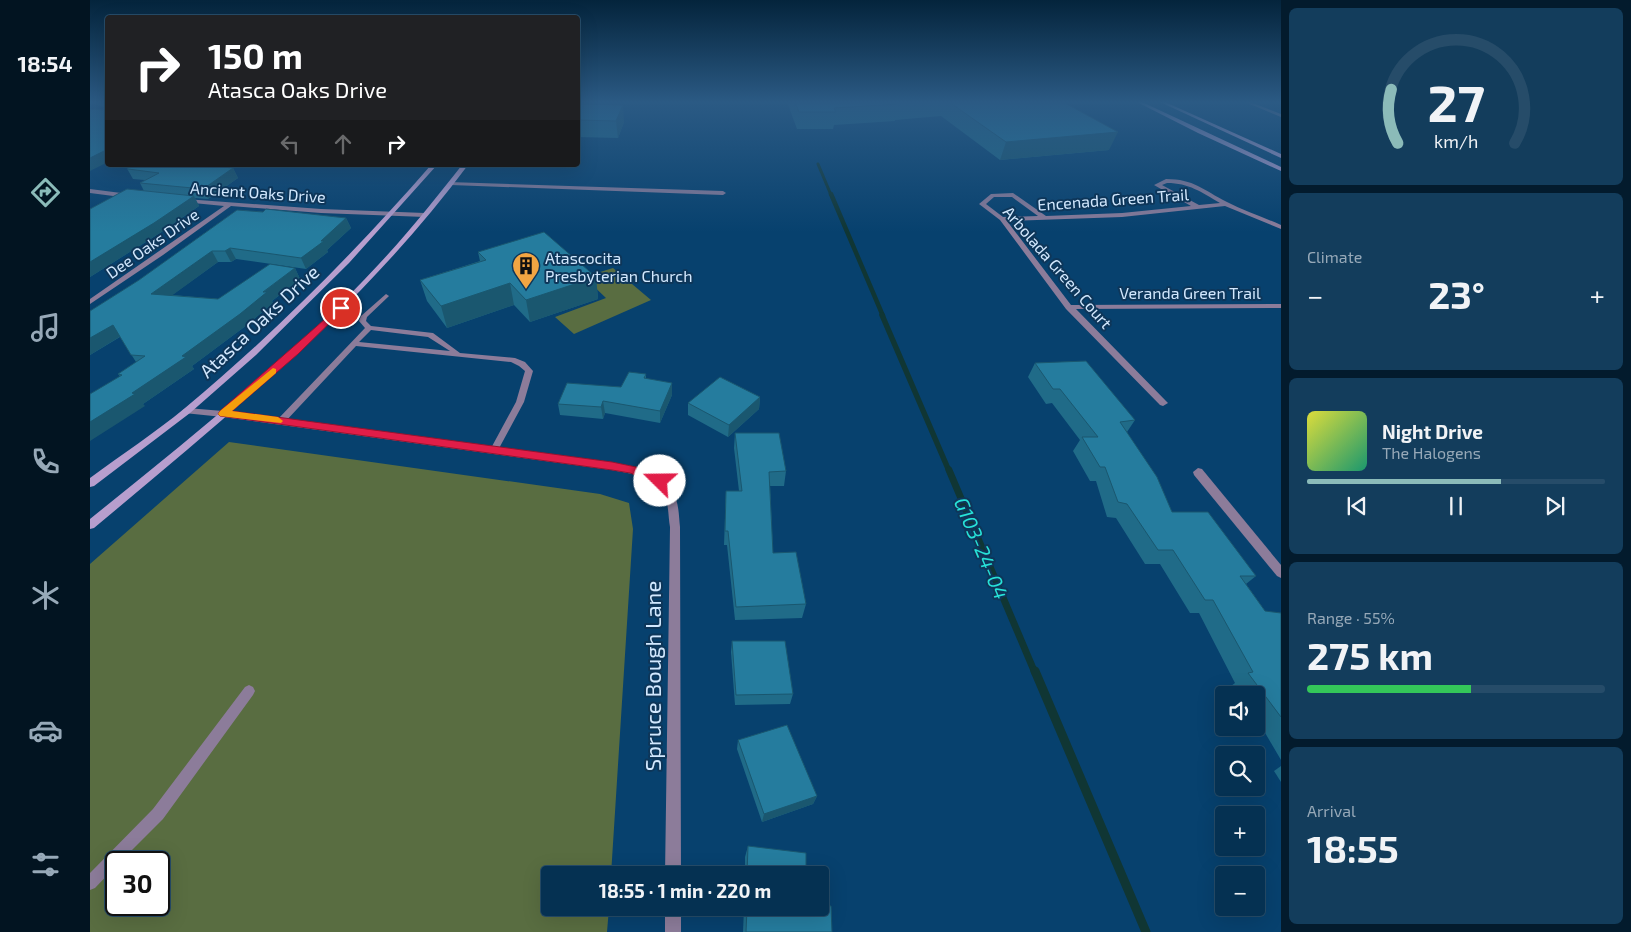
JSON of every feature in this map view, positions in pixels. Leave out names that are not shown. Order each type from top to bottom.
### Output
[{"type":"street","points":[[1230,145],[1281,169]]},
{"type":"street","points":[[1258,145],[1281,156]]},
{"type":"street","name":"Atasca Oaks Drive","points":[[90,483],[187,411],[278,331],[392,214],[432,167]]},
{"type":"street","points":[[90,525],[295,352],[341,308],[425,215],[463,167]]},
{"type":"street","points":[[1198,207],[1157,185],[1166,181],[1181,180],[1226,204],[1281,227]]},
{"type":"street","points":[[451,183],[723,192]]},
{"type":"street","points":[[90,191],[139,197]]},
{"type":"street","name":"Arbolada Green Court","points":[[1044,217],[1013,195],[993,195],[982,204],[1002,219],[1070,307],[1163,403]]},
{"type":"street","name":"Ancient Oaks Drive","points":[[174,200],[229,205],[425,215]]},
{"type":"street","name":"Encenada Green Trail","points":[[1002,219],[1122,215],[1226,204]]},
{"type":"street","name":"Dee Oaks Drive","points":[[90,302],[229,205]]},
{"type":"street","name":"Veranda Green Trail","points":[[1070,307],[1281,306]]},
{"type":"street","points":[[187,411],[281,421],[494,450]]},
{"type":"street","name":"Spruce Bough Lane","points":[[494,450],[632,470],[660,481],[670,497],[675,527],[673,866]]},
{"type":"street","points":[[1198,472],[1281,573]]},
{"type":"street","points":[[673,916],[673,932]]},
{"type":"lane","points":[[386,296],[364,316],[362,321],[369,328],[430,335],[459,355]]},
{"type":"lane","points":[[281,421],[369,328]]},
{"type":"lane","points":[[354,344],[512,360],[522,364],[529,371],[520,402],[494,450]]},
{"type":"lane","points":[[90,883],[158,814],[249,691]]},
{"type":"green space","points":[[613,268],[651,300],[574,334],[555,317],[606,298],[584,277]]},
{"type":"green space","points":[[229,442],[600,494],[629,503],[633,529],[612,866],[541,866],[541,916],[608,916],[607,932],[90,932],[90,564]]},
{"type":"building","points":[[90,145],[105,145],[105,150],[90,158]]},
{"type":"building","points":[[126,167],[233,168],[203,189],[140,183],[159,173],[128,169]]},
{"type":"building","points":[[127,189],[194,196],[90,262],[90,209]]},
{"type":"building","points":[[266,209],[346,218],[321,241],[324,241],[301,258],[230,248],[225,251],[212,251],[151,294],[218,299],[270,264],[295,268],[263,292],[267,292],[240,314],[182,356],[186,357],[132,393],[135,394],[90,422],[90,394],[122,375],[118,374],[145,356],[131,355],[113,325],[90,338],[90,311],[139,280],[237,210],[263,212]]},
{"type":"building","points":[[544,232],[596,277],[526,300],[510,283],[441,306],[420,280],[486,260],[478,252]]},
{"type":"building","points":[[1086,361],[1135,420],[1120,422],[1157,477],[1172,512],[1208,512],[1256,576],[1240,576],[1265,611],[1281,613],[1281,717],[1265,696],[1265,686],[1258,686],[1248,673],[1253,672],[1213,600],[1205,600],[1173,550],[1158,550],[1127,504],[1118,502],[1105,467],[1100,467],[1082,437],[1098,437],[1060,389],[1053,389],[1035,363]]},
{"type":"building","points":[[629,372],[646,374],[644,378],[672,383],[660,411],[603,401],[601,407],[558,404],[567,383],[621,387]]},
{"type":"building","points":[[720,377],[760,397],[729,425],[688,403]]},
{"type":"building","points":[[735,433],[779,433],[786,471],[769,472],[773,553],[796,552],[806,604],[736,607],[728,531],[725,531],[726,491],[742,491]]},
{"type":"building","points":[[732,641],[785,641],[793,694],[736,695]]},
{"type":"building","points":[[787,725],[817,796],[764,814],[738,740]]},
{"type":"building","points":[[748,846],[806,853],[806,866],[747,866]]},
{"type":"building","points":[[829,906],[831,906],[832,932],[746,932],[747,916],[829,916]]},
{"type":"waterway","name":"G103-24-04","points":[[818,164],[831,195]]},
{"type":"waterway","name":"G103-24-04","points":[[831,194],[883,316]]},
{"type":"waterway","name":"G103-24-04","points":[[882,315],[949,471]]},
{"type":"waterway","name":"G103-24-04","points":[[949,470],[1035,673]]},
{"type":"waterway","name":"G103-24-04","points":[[1035,671],[1146,932]]},
{"type":"slow traffic","points":[[273,371],[223,414],[278,421]]},
{"type":"place","name":"Atascocita Presbyterian Church","points":[[526,290]]},
{"type":"route","points":[[341,308],[295,352],[223,414],[612,466],[632,470],[660,481]]}]
